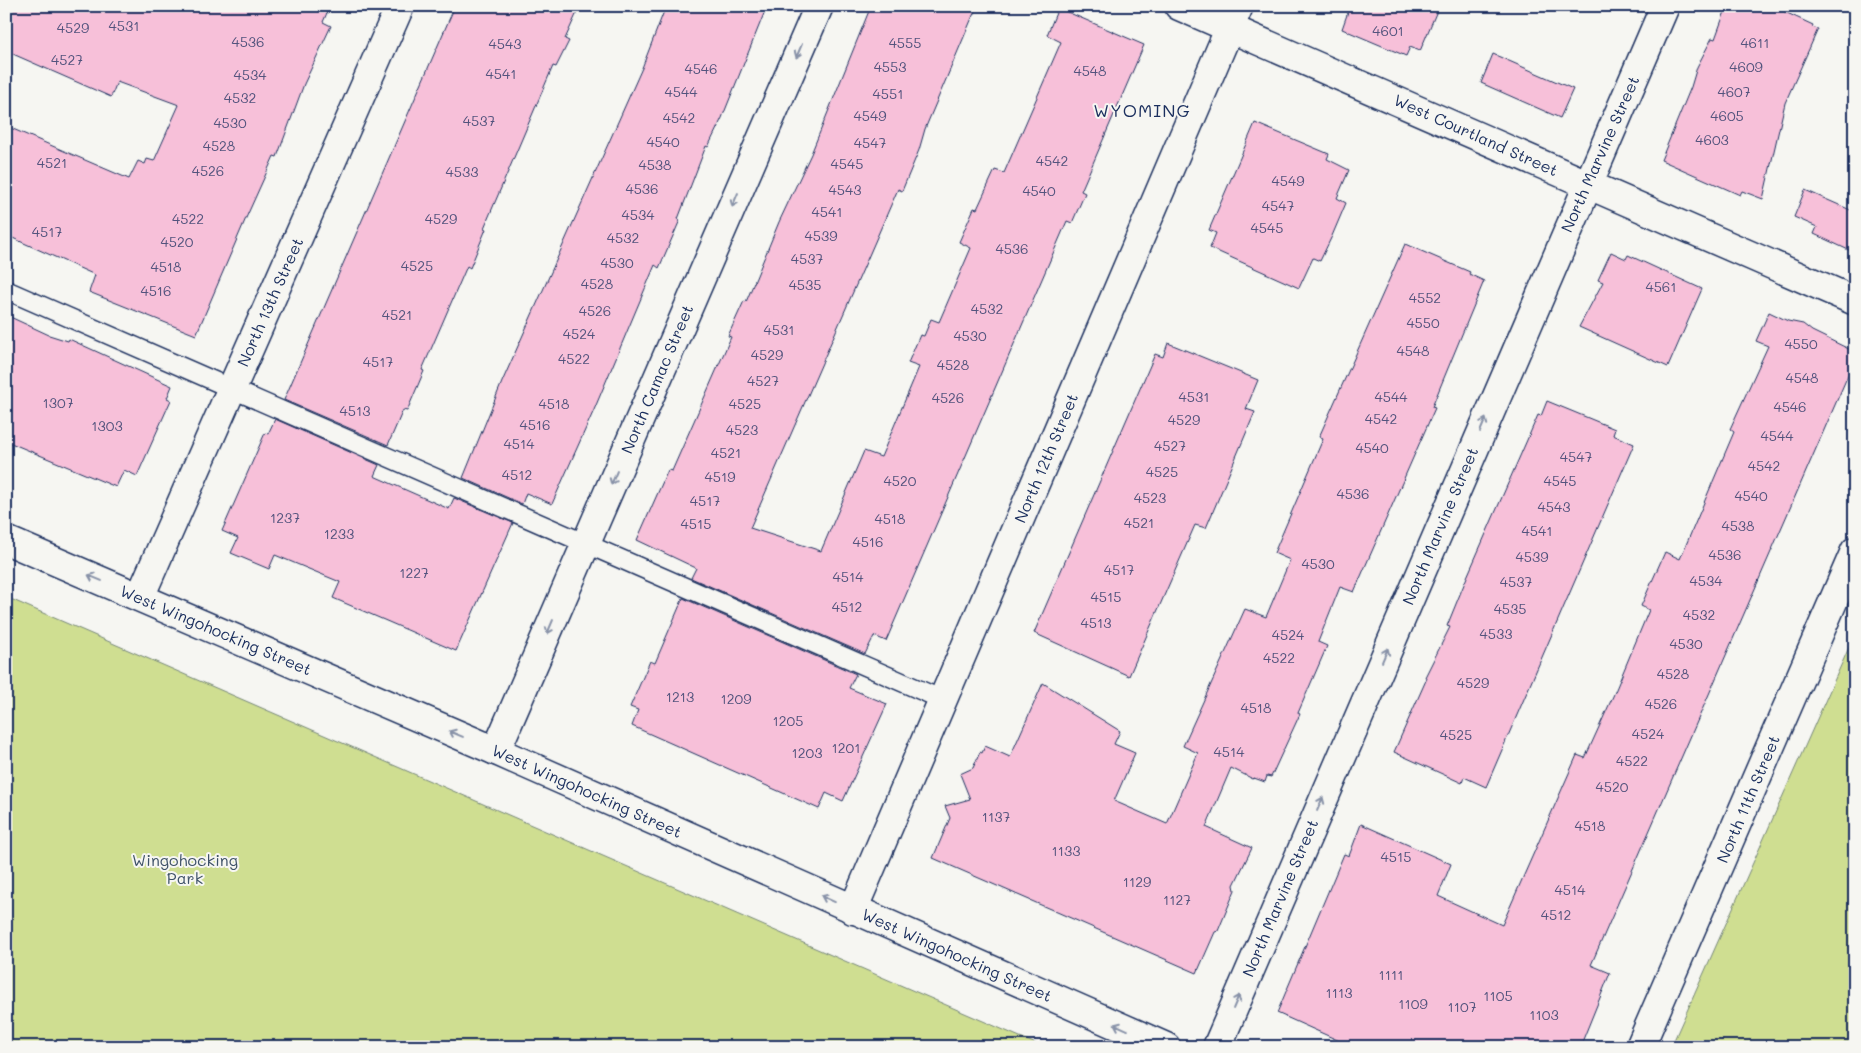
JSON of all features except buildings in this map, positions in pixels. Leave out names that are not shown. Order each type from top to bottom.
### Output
[{"type":"street","name":"North 13th Street","points":[[140,597],[400,6]]},
{"type":"street","name":"North Camac Street","points":[[496,751],[819,6]]},
{"type":"street","name":"West Courtland Street","points":[[1179,6],[1235,17],[1587,184],[1855,301]]},
{"type":"street","name":"North Marvine Street","points":[[1216,1047],[1665,6]]},
{"type":"street","name":"North 12th Street","points":[[853,910],[1235,17]]},
{"type":"street","name":"West Wingohocking Street","points":[[6,540],[496,751],[1166,1047]]},
{"type":"street","name":"North 11th Street","points":[[1640,1047],[1855,551]]},
{"type":"lane","points":[[6,290],[586,542],[943,700]]},
{"type":"green space","name":"Wingohocking Park","points":[[6,597],[1043,1047],[6,1047]]},
{"type":"green space","points":[[1855,634],[1855,1047],[1671,1047]]},
{"type":"district","name":"WYOMING","points":[[1142,111]]}]
